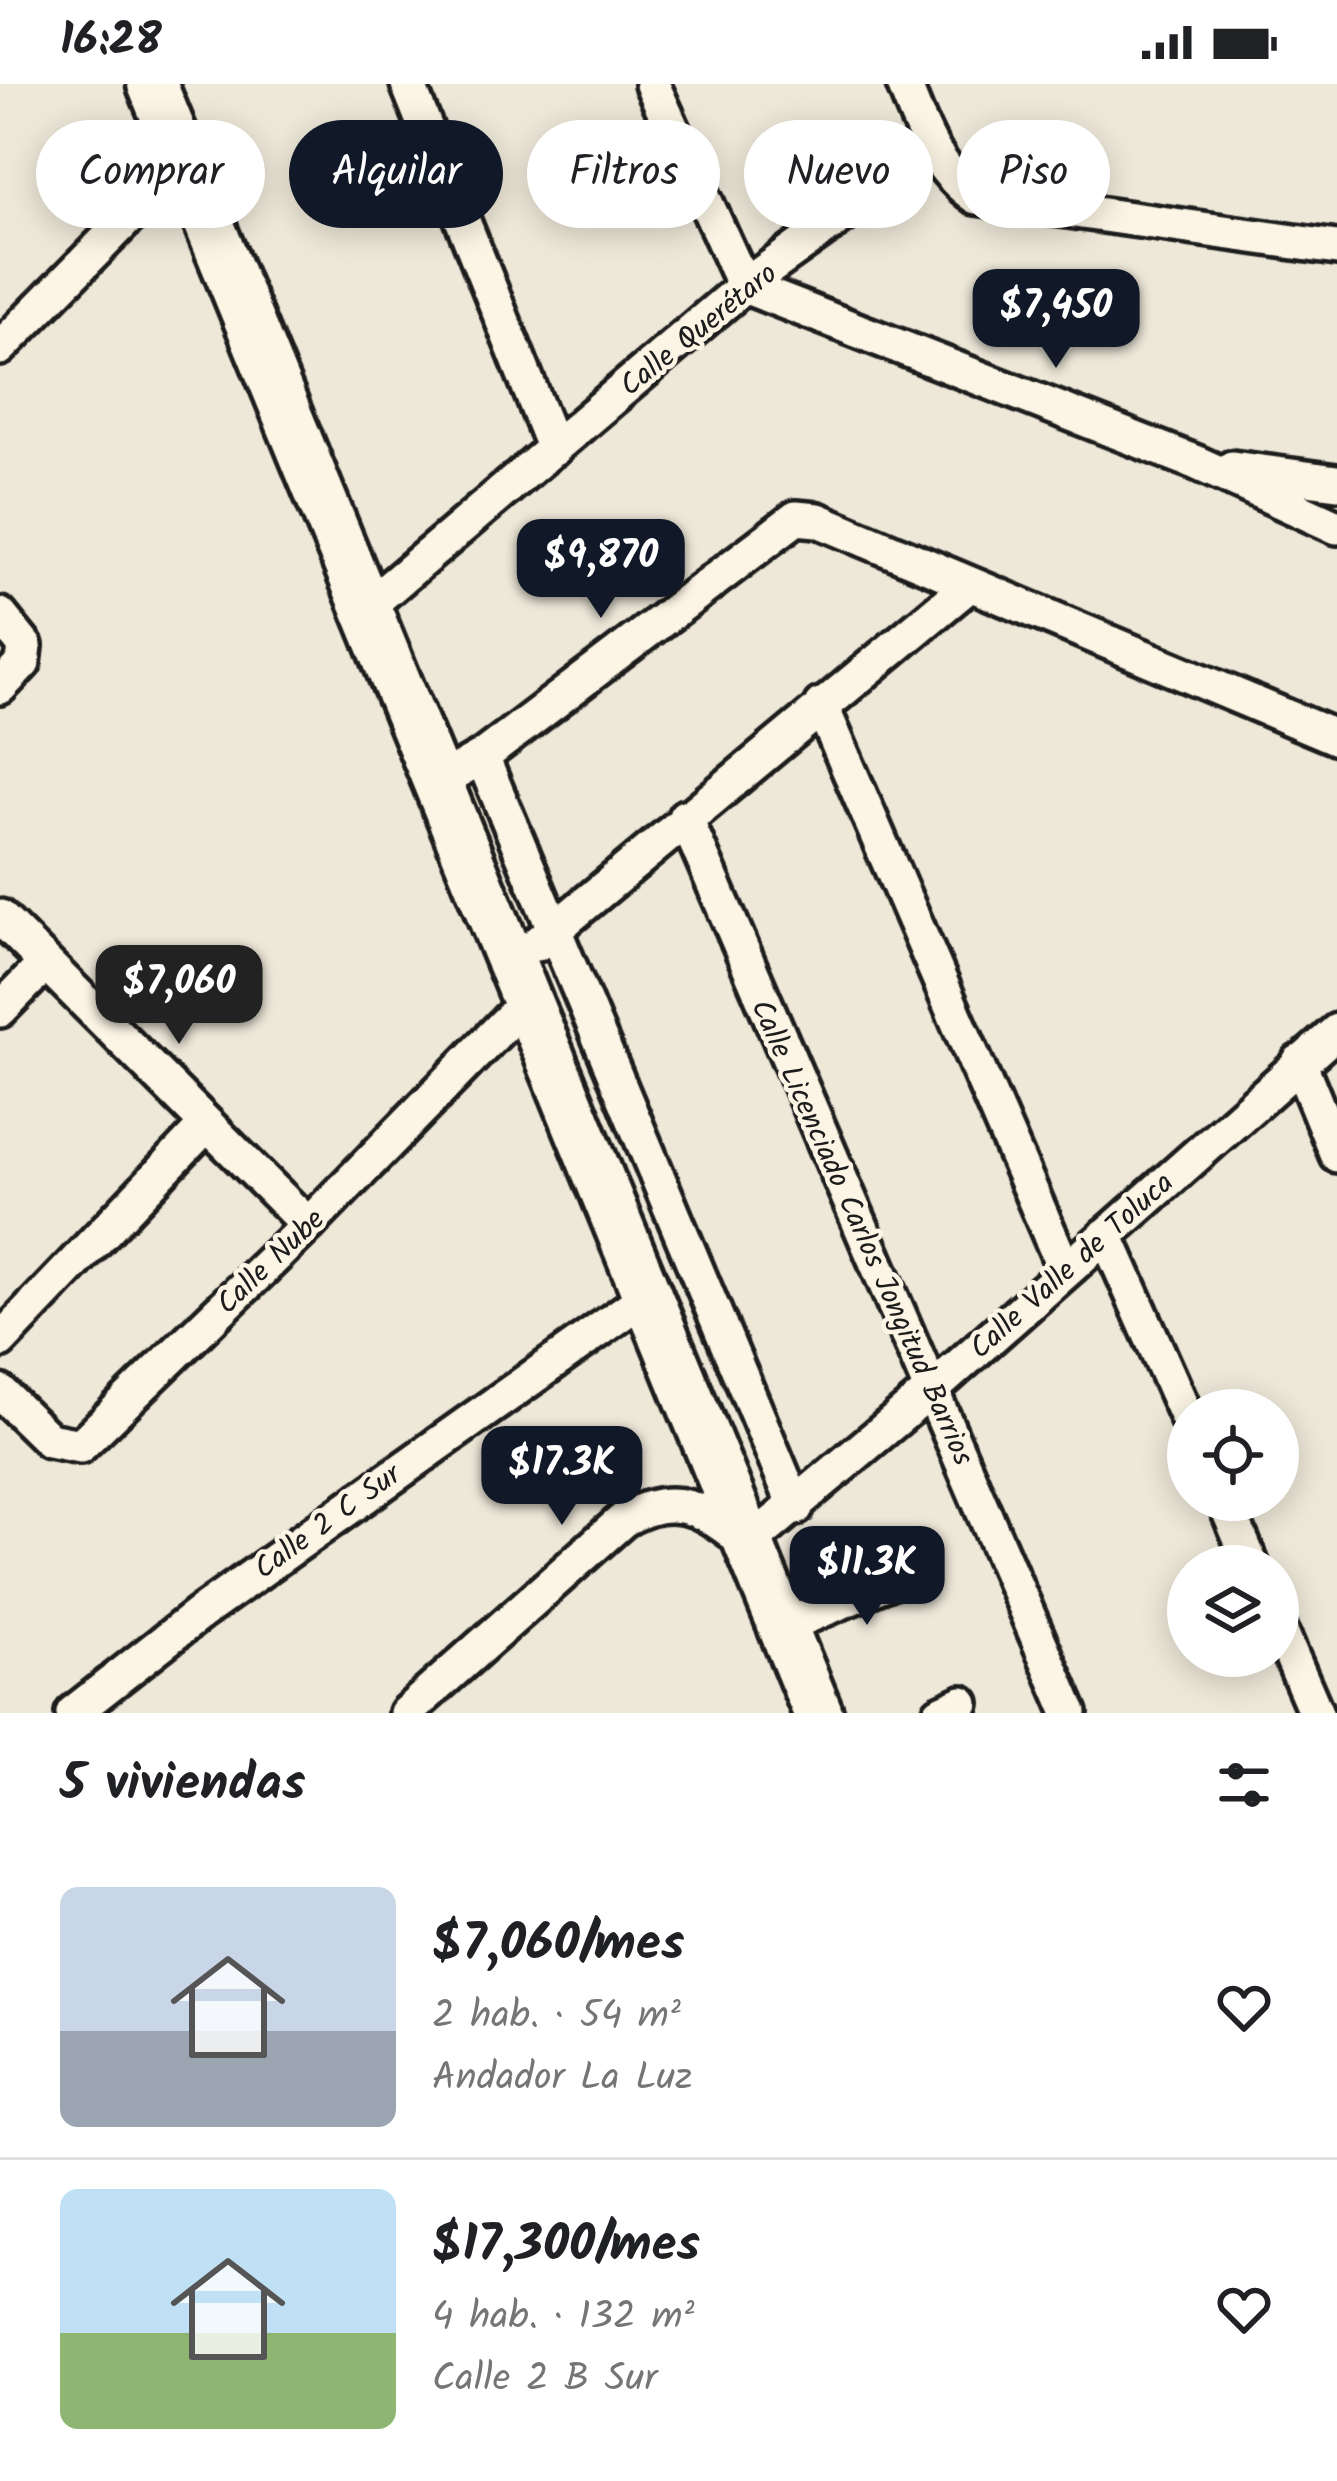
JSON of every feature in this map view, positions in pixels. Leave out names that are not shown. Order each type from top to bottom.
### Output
[{"type":"main road","points":[[152,84],[167,120]]},
{"type":"main road","points":[[211,228],[782,1627],[803,1706]]},
{"type":"street","points":[[407,84],[554,449]]},
{"type":"street","points":[[652,84],[744,286],[1197,463],[1337,527]]},
{"type":"street","points":[[904,84],[919,120]]},
{"type":"street","points":[[933,154],[950,179],[976,197],[1337,248]]},
{"type":"street","points":[[0,348],[118,228]]},
{"type":"street","name":"Calle Querétaro","points":[[366,608],[744,286],[825,228]]},
{"type":"street","points":[[1197,463],[1337,482]]},
{"type":"street","points":[[438,782],[482,757],[796,518],[818,520],[1337,738]]},
{"type":"street","name":"Calle Nube","points":[[0,1392],[49,1440],[80,1446],[308,1225],[519,983],[554,930],[970,584]]},
{"type":"street","points":[[0,615],[25,646],[23,663],[0,687]]},
{"type":"street","points":[[821,705],[1065,1270]]},
{"type":"street","points":[[482,757],[796,1508]]},
{"type":"street","name":"Calle Licenciado Carlos Jongitud Barrios","points":[[685,817],[1070,1713]]},
{"type":"street","points":[[0,917],[308,1225]]},
{"type":"street","points":[[0,1010],[46,963]]},
{"type":"street","name":"Calle Valle de Toluca","points":[[748,1544],[934,1388],[1337,1030]]},
{"type":"street","points":[[1299,1062],[1337,1154]]},
{"type":"street","points":[[0,1341],[207,1124]]},
{"type":"street","points":[[1106,1234],[1174,1389]]},
{"type":"street","name":"Calle 2 C Sur","points":[[74,1713],[253,1574],[647,1296]]},
{"type":"street","points":[[406,1713],[623,1520],[645,1507],[672,1502],[693,1509],[748,1544]]},
{"type":"street","points":[[782,1627],[895,1579]]},
{"type":"street","points":[[1299,1674],[1316,1713]]}]
